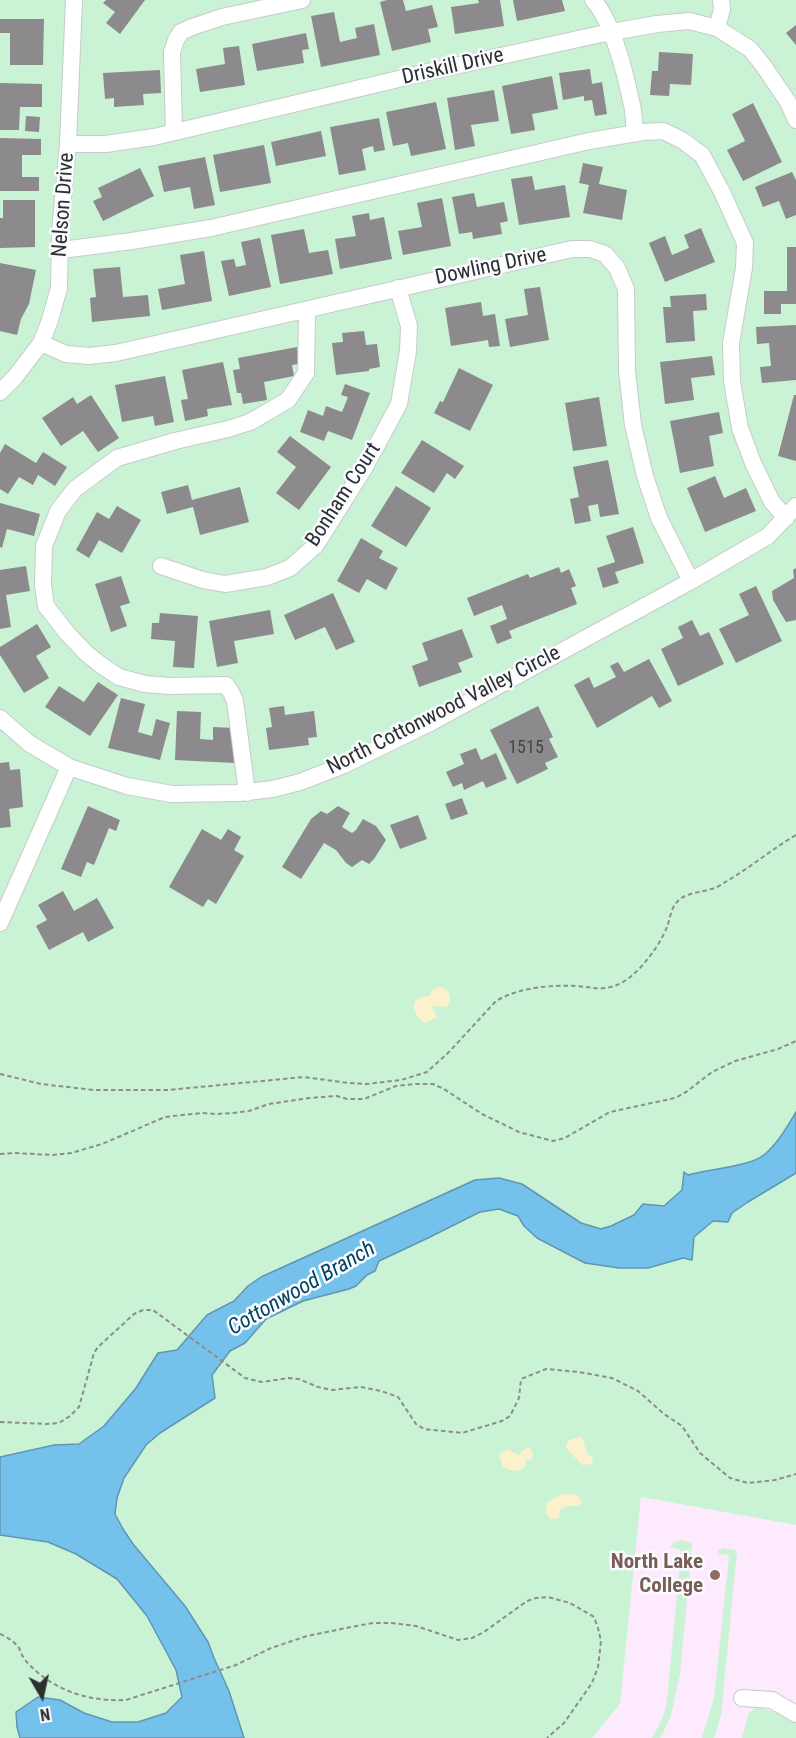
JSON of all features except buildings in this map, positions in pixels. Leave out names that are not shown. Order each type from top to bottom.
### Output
[{"type":"street","name":"Nelson Drive","points":[[0,392],[15,377],[41,343],[50,320],[58,288],[60,232],[68,144],[74,0]]},
{"type":"street","points":[[174,132],[172,52],[181,32],[222,17],[302,0]]},
{"type":"street","points":[[593,0],[606,19],[616,48],[632,102],[635,133]]},
{"type":"street","points":[[717,28],[722,9],[721,0]]},
{"type":"street","name":"Driskill Drive","points":[[68,144],[138,141],[428,72],[610,32],[689,21],[717,28],[750,49],[763,64],[788,102],[796,120]]},
{"type":"street","points":[[61,250],[132,242],[211,228],[589,141],[663,131],[682,140],[702,155],[745,243],[744,268],[731,343],[732,381],[740,428],[753,463],[772,502],[791,512]]},
{"type":"street","name":"Dowling Drive","points":[[41,343],[66,354],[89,356],[116,353],[572,249],[590,249],[605,254],[617,268],[626,289],[627,371],[633,425],[645,476],[659,518],[691,581]]},
{"type":"street","name":"Bonham Court","points":[[161,566],[202,580],[225,584],[267,577],[290,568],[316,545],[365,467],[399,404],[408,351],[409,326],[398,288]]},
{"type":"street","points":[[247,793],[235,701],[226,685],[169,687],[118,678],[86,653],[46,606],[43,585],[44,546],[58,511],[75,489],[117,458],[250,422],[288,400],[306,373],[307,310]]},
{"type":"street","name":"North Cottonwood Valley Circle","points":[[0,718],[30,744],[69,767],[127,786],[172,794],[247,793],[300,782],[344,765],[430,723],[691,581],[768,536],[791,512]]},
{"type":"street","points":[[0,923],[69,767]]},
{"type":"street","points":[[742,1698],[771,1700],[796,1714]]},
{"type":"path","points":[[0,1074],[40,1084],[94,1090],[168,1090],[304,1077],[367,1084],[401,1080],[427,1072],[496,1001],[504,996],[558,985],[592,989],[617,985],[630,977],[652,952],[667,927],[676,902],[686,896],[712,889],[740,874],[796,835]]},
{"type":"path","points":[[0,1154],[71,1153],[102,1144],[165,1117],[249,1111],[269,1104],[328,1096],[364,1100],[396,1086],[414,1084],[434,1084],[482,1114],[519,1132],[553,1141],[565,1138],[610,1112],[675,1098],[712,1072],[735,1061],[778,1049],[796,1041]]},
{"type":"path","points":[[0,1422],[59,1423],[70,1416],[79,1407],[94,1353],[98,1347],[134,1314],[143,1310],[153,1310],[245,1378],[262,1382],[289,1378],[332,1390],[361,1387],[381,1391],[398,1396],[416,1424],[424,1429],[462,1433],[502,1421],[510,1416],[519,1398],[521,1379],[546,1369],[579,1372],[612,1378],[638,1391],[664,1414],[682,1426],[700,1453],[730,1478],[748,1483],[765,1482],[796,1474]]},
{"type":"path","points":[[0,1634],[11,1640],[19,1648],[23,1659],[40,1674],[67,1691],[80,1696],[109,1701],[126,1700],[236,1665],[271,1648],[307,1635],[373,1623],[392,1623],[416,1626],[458,1640],[472,1638],[484,1632],[527,1601],[536,1598],[559,1599],[594,1617],[601,1641],[598,1666],[592,1683],[564,1723],[547,1738]]},
{"type":"shaded area","name":"North Lake College","points":[[641,1497],[796,1525],[796,1738],[592,1738],[620,1704]]},
{"type":"green space","points":[[0,0],[796,0],[796,1525],[641,1497],[620,1704],[592,1738],[0,1738]]},
{"type":"green space","points":[[681,1540],[691,1542],[692,1545],[680,1674],[671,1715],[660,1738],[652,1738],[663,1717],[667,1701],[681,1550],[670,1547]]},
{"type":"green space","points":[[723,1548],[737,1552],[721,1715],[714,1738],[702,1738],[714,1698],[729,1556],[719,1554],[718,1551]]},
{"type":"green space","points":[[756,1707],[776,1712],[796,1723],[796,1738],[742,1738],[749,1713]]},
{"type":"sand","points":[[439,987],[446,989],[450,995],[450,1002],[447,1007],[431,1007],[437,1017],[425,1023],[417,1015],[414,1004],[417,1000],[429,996]]},
{"type":"sand","points":[[582,1437],[587,1454],[593,1457],[592,1464],[582,1465],[567,1449],[566,1444],[571,1439]]},
{"type":"sand","points":[[529,1447],[533,1453],[531,1459],[525,1461],[526,1466],[515,1471],[503,1467],[499,1456],[503,1452],[509,1449],[519,1455]]},
{"type":"sand","points":[[560,1495],[577,1495],[582,1502],[579,1506],[566,1506],[560,1510],[559,1517],[550,1519],[546,1513],[547,1503]]},
{"type":"water","name":"Cottonwood Branch","points":[[796,1112],[796,1173],[732,1213],[728,1222],[713,1221],[694,1237],[692,1260],[683,1258],[648,1268],[619,1268],[585,1263],[537,1238],[524,1226],[518,1216],[499,1209],[480,1212],[379,1261],[375,1271],[367,1275],[356,1286],[303,1301],[266,1319],[245,1343],[230,1351],[212,1375],[215,1398],[160,1433],[146,1445],[124,1478],[117,1498],[115,1514],[133,1544],[185,1606],[208,1642],[229,1691],[244,1738],[20,1738],[16,1712],[38,1697],[60,1700],[84,1713],[112,1722],[138,1722],[166,1713],[182,1697],[176,1670],[147,1616],[117,1579],[76,1554],[48,1542],[0,1535],[0,1457],[54,1445],[79,1444],[104,1426],[136,1388],[158,1353],[177,1350],[207,1315],[234,1301],[248,1286],[261,1277],[475,1180],[499,1178],[522,1184],[581,1223],[601,1229],[634,1215],[643,1204],[664,1206],[682,1190],[684,1172],[688,1175],[739,1165],[765,1154],[774,1145]]},
{"type":"place","name":"North Lake College","points":[[715,1575]]}]
